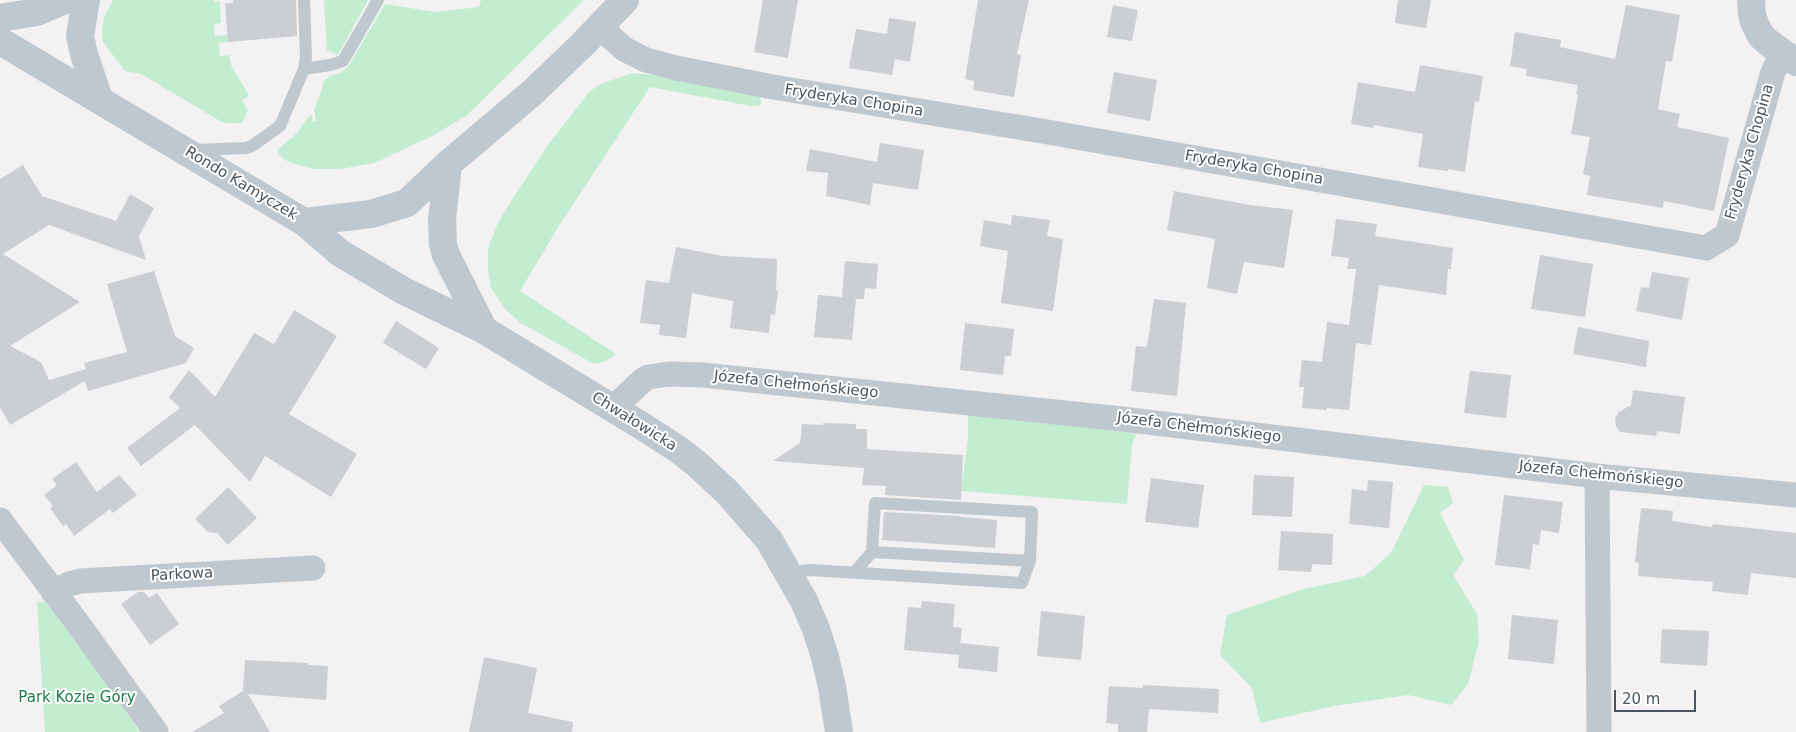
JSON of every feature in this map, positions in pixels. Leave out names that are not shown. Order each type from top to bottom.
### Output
[{"type":"main road","points":[[0,18],[37,12],[65,0]]},
{"type":"main road","points":[[86,0],[80,36],[99,99]]},
{"type":"main road","name":"Rondo Kamyczek","points":[[0,40],[304,222],[371,214],[407,202],[448,164],[533,92],[625,0]]},
{"type":"main road","points":[[1751,0],[1752,15],[1761,36],[1789,58]]},
{"type":"main road","points":[[448,164],[442,220],[443,244],[446,255],[484,330]]},
{"type":"main road","name":"Chwałowicka","points":[[304,222],[348,257],[404,291],[484,330],[613,408],[679,450],[713,478],[769,540],[789,573],[816,629],[825,657],[832,686],[839,732]]},
{"type":"street","name":"Fryderyka Chopina","points":[[600,27],[624,49],[646,60],[676,68],[773,87],[1051,133],[1706,248],[1727,235],[1773,72],[1789,58]]},
{"type":"street","name":"Józefa Chełmońskiego","points":[[613,408],[648,377],[669,374],[703,375],[1122,419],[1597,476],[1796,495]]},
{"type":"street","points":[[1597,476],[1599,732]]},
{"type":"street","points":[[0,520],[156,732]]},
{"type":"street","name":"Parkowa","points":[[53,592],[80,581],[312,568]]},
{"type":"lane","points":[[184,150],[246,148],[256,144],[280,126],[304,69],[306,57],[304,0]]},
{"type":"lane","points":[[304,69],[330,65],[343,60],[378,0]]},
{"type":"lane","points":[[789,573],[810,570],[1022,583],[1030,561],[1032,512],[875,503],[872,552],[855,572]]},
{"type":"lane","points":[[872,552],[1030,561]]},
{"type":"green space","points":[[113,0],[220,1],[221,23],[214,24],[215,36],[228,35],[228,42],[219,43],[220,56],[229,55],[231,65],[249,96],[242,100],[248,110],[242,123],[225,123],[220,121],[141,74],[125,71],[103,42],[104,17]]},
{"type":"green space","points":[[324,0],[368,0],[338,55],[327,50]]},
{"type":"green space","points":[[481,0],[584,0],[466,116],[432,136],[374,163],[341,169],[314,169],[291,163],[282,158],[277,150],[295,135],[311,114],[313,122],[316,121],[314,109],[324,80],[348,67],[385,4],[435,12],[479,7]]},
{"type":"green space","points":[[632,73],[760,94],[761,105],[751,106],[650,87],[560,224],[520,291],[616,354],[606,361],[594,364],[521,323],[506,310],[491,288],[488,248],[498,223],[513,198],[548,145],[590,91],[601,84]]},
{"type":"green space","points":[[968,409],[1137,434],[1132,444],[1127,504],[961,491],[968,438]]},
{"type":"green space","points":[[1424,485],[1448,487],[1453,503],[1440,513],[1464,560],[1453,575],[1477,614],[1479,641],[1468,684],[1451,705],[1408,695],[1334,706],[1260,723],[1252,688],[1220,655],[1227,615],[1303,589],[1365,576],[1391,553]]},
{"type":"green space","name":"Park Kozie Góry","points":[[37,602],[54,602],[139,732],[45,732]]},
{"type":"building","points":[[233,0],[296,0],[297,36],[228,42],[225,3],[233,3]]},
{"type":"building","points":[[763,0],[798,0],[788,58],[754,52]]},
{"type":"building","points":[[978,0],[1029,0],[1017,54],[1021,55],[1014,97],[973,90],[974,81],[965,79]]},
{"type":"building","points":[[1398,0],[1431,0],[1426,28],[1395,23]]},
{"type":"building","points":[[1113,5],[1138,10],[1132,41],[1107,37]]},
{"type":"building","points":[[1626,5],[1680,15],[1672,62],[1666,61],[1658,109],[1680,114],[1677,127],[1729,138],[1714,211],[1664,201],[1663,208],[1587,195],[1590,176],[1583,174],[1590,137],[1571,134],[1578,85],[1526,76],[1527,69],[1510,66],[1515,32],[1561,40],[1560,47],[1615,59]]},
{"type":"building","points":[[889,18],[916,22],[910,62],[895,59],[892,75],[849,68],[856,29],[887,34]]},
{"type":"building","points":[[1420,65],[1483,76],[1479,102],[1475,101],[1465,172],[1418,167],[1423,134],[1374,125],[1373,128],[1351,124],[1358,82],[1415,92]]},
{"type":"building","points":[[1114,72],[1157,80],[1150,121],[1107,113]]},
{"type":"building","points":[[880,143],[924,150],[918,190],[873,183],[870,205],[826,196],[828,173],[806,171],[810,149],[877,162]]},
{"type":"building","points":[[23,165],[42,196],[116,221],[130,194],[154,208],[139,236],[146,260],[49,225],[3,254],[80,302],[10,346],[41,362],[49,380],[86,369],[84,363],[127,352],[107,284],[154,271],[175,336],[194,348],[186,363],[88,391],[85,381],[10,425],[0,407],[0,179]]},
{"type":"building","points":[[1174,191],[1250,205],[1293,210],[1284,268],[1244,262],[1237,294],[1207,288],[1215,239],[1167,230]]},
{"type":"building","points":[[1012,215],[1050,220],[1047,236],[1063,239],[1053,311],[1001,303],[1008,251],[980,246],[984,220],[1011,225]]},
{"type":"building","points":[[1336,219],[1377,224],[1375,236],[1453,248],[1451,269],[1448,269],[1446,295],[1379,285],[1371,345],[1356,343],[1349,410],[1302,408],[1304,387],[1299,387],[1302,360],[1322,362],[1327,322],[1349,325],[1356,269],[1347,269],[1349,258],[1331,256]]},
{"type":"building","points":[[676,247],[723,256],[777,259],[776,290],[778,291],[775,315],[771,314],[769,333],[730,328],[733,301],[692,293],[686,338],[659,335],[660,325],[640,323],[646,280],[669,283]]},
{"type":"building","points":[[1540,255],[1593,264],[1585,317],[1531,309]]},
{"type":"building","points":[[845,261],[878,264],[876,289],[865,288],[864,299],[856,299],[852,340],[814,337],[818,295],[842,297]]},
{"type":"building","points":[[1652,272],[1689,278],[1682,320],[1636,311],[1641,287],[1649,288]]},
{"type":"building","points":[[1154,299],[1186,303],[1177,396],[1131,391],[1136,346],[1147,347]]},
{"type":"building","points":[[294,310],[337,336],[289,414],[357,454],[331,497],[265,456],[250,482],[195,425],[141,466],[127,448],[180,408],[169,397],[189,370],[215,397],[254,333],[274,344]]},
{"type":"building","points":[[396,321],[439,348],[426,369],[383,343]]},
{"type":"building","points":[[965,323],[1014,329],[1011,356],[1005,356],[1003,375],[960,370]]},
{"type":"building","points":[[1578,327],[1649,341],[1646,367],[1573,354]]},
{"type":"building","points":[[1470,371],[1511,375],[1506,418],[1464,413]]},
{"type":"building","points":[[1633,390],[1685,397],[1680,434],[1657,431],[1656,436],[1620,432],[1616,426],[1615,418],[1619,412],[1631,405]]},
{"type":"building","points":[[823,423],[856,424],[856,429],[867,429],[867,449],[963,455],[961,500],[885,495],[886,486],[862,485],[864,468],[773,461],[800,443],[802,424],[823,425]]},
{"type":"building","points":[[76,462],[97,492],[119,475],[137,495],[113,513],[110,509],[74,536],[66,524],[63,526],[50,508],[53,506],[44,495],[57,485],[52,479]]},
{"type":"building","points":[[1254,475],[1294,477],[1292,517],[1252,515]]},
{"type":"building","points":[[1151,478],[1204,485],[1198,528],[1145,522]]},
{"type":"building","points":[[1368,480],[1393,482],[1389,528],[1349,524],[1352,489],[1367,491]]},
{"type":"building","points":[[228,487],[257,518],[228,545],[217,533],[208,532],[195,519]]},
{"type":"building","points":[[1504,495],[1563,502],[1559,533],[1541,530],[1539,545],[1533,544],[1530,569],[1495,565]]},
{"type":"building","points":[[1641,508],[1673,511],[1672,521],[1712,527],[1713,524],[1796,533],[1796,578],[1751,573],[1748,595],[1712,591],[1713,582],[1638,576],[1639,563],[1635,562]]},
{"type":"building","points":[[884,512],[997,520],[995,548],[882,540]]},
{"type":"building","points":[[1281,531],[1333,534],[1332,565],[1312,564],[1311,572],[1278,570]]},
{"type":"building","points":[[138,592],[144,592],[149,598],[157,593],[179,624],[150,645],[121,604]]},
{"type":"building","points":[[922,601],[955,604],[953,627],[962,628],[959,655],[904,650],[908,607],[921,608]]},
{"type":"building","points":[[1041,611],[1085,616],[1081,660],[1037,656]]},
{"type":"building","points":[[1512,615],[1558,620],[1554,664],[1508,659]]},
{"type":"building","points":[[1662,629],[1709,631],[1707,666],[1660,663]]},
{"type":"building","points":[[960,643],[999,647],[997,672],[958,668]]},
{"type":"building","points":[[484,657],[537,668],[528,713],[573,722],[572,732],[469,732]]},
{"type":"building","points":[[245,660],[308,663],[308,665],[328,666],[326,700],[248,694],[270,732],[192,732],[224,713],[219,706],[243,691]]},
{"type":"building","points":[[1143,685],[1219,689],[1218,713],[1149,709],[1147,732],[1118,732],[1118,724],[1106,723],[1109,686],[1143,688]]}]
